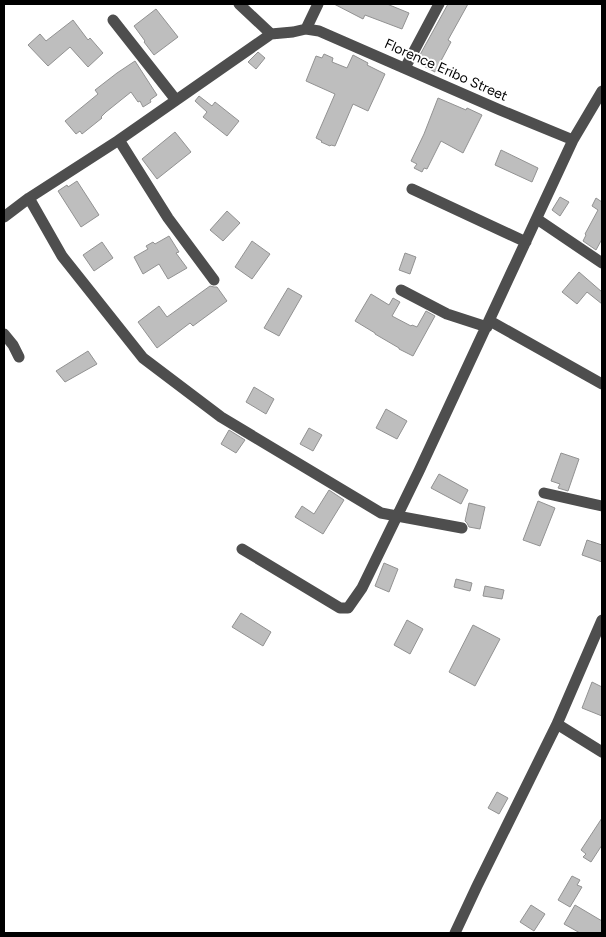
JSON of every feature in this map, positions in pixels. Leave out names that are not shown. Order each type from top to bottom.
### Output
[{"type":"street","points":[[238,4],[271,34]]},
{"type":"street","points":[[4,217],[29,198],[119,140],[271,34],[306,29],[318,4]]},
{"type":"street","points":[[405,68],[440,4]]},
{"type":"street","points":[[112,20],[176,100]]},
{"type":"street","name":"Florence Eribo Street","points":[[306,29],[319,31],[508,114],[573,140]]},
{"type":"street","points":[[242,549],[340,608],[348,608],[362,588],[398,516],[573,140],[602,91]]},
{"type":"street","points":[[119,140],[168,218],[214,280]]},
{"type":"street","points":[[412,190],[526,242]]},
{"type":"street","points":[[29,198],[62,256],[143,358],[221,418],[381,513],[462,528]]},
{"type":"street","points":[[537,219],[602,263]]},
{"type":"street","points":[[402,290],[447,314],[488,324],[602,384]]},
{"type":"street","points":[[4,334],[19,357]]},
{"type":"street","points":[[544,493],[602,506]]},
{"type":"street","points":[[455,933],[557,724],[602,622]]},
{"type":"street","points":[[557,724],[602,752]]},
{"type":"building","points":[[334,4],[387,4],[409,13],[402,29],[365,15],[363,19]]},
{"type":"building","points":[[448,4],[468,4],[448,40],[451,42],[435,72],[416,62]]},
{"type":"building","points":[[156,9],[178,37],[154,55],[134,26]]},
{"type":"building","points":[[73,20],[88,40],[90,38],[103,53],[88,67],[70,47],[48,66],[28,45],[40,34],[46,41]]},
{"type":"building","points":[[258,52],[265,58],[256,69],[248,62]]},
{"type":"building","points":[[324,54],[333,58],[332,62],[347,68],[353,55],[385,74],[368,111],[353,104],[335,146],[330,146],[316,138],[335,94],[306,81],[316,56],[322,58]]},
{"type":"building","points":[[135,61],[157,95],[143,107],[131,92],[82,134],[80,131],[76,134],[65,121],[98,94],[95,90]]},
{"type":"building","points":[[199,96],[212,106],[215,102],[239,121],[227,136],[203,117],[207,112],[195,101]]},
{"type":"building","points":[[438,98],[482,115],[463,153],[441,141],[427,169],[424,168],[422,172],[414,168],[417,164],[411,161]]},
{"type":"building","points":[[175,132],[191,152],[157,179],[142,159]]},
{"type":"building","points":[[501,150],[538,168],[532,182],[495,165]]},
{"type":"building","points":[[77,181],[99,215],[81,227],[58,191]]},
{"type":"building","points":[[560,197],[569,202],[560,216],[552,210]]},
{"type":"building","points":[[596,198],[602,202],[602,239],[596,250],[583,241],[598,210],[592,206]]},
{"type":"building","points":[[227,211],[240,223],[223,241],[210,230]]},
{"type":"building","points":[[169,236],[179,252],[176,253],[187,268],[168,279],[159,264],[143,274],[134,257],[148,249],[146,246],[153,242],[155,244]]},
{"type":"building","points":[[252,241],[270,254],[252,279],[235,267]]},
{"type":"building","points":[[102,242],[113,258],[94,271],[83,255]]},
{"type":"building","points":[[405,253],[416,257],[410,274],[399,270]]},
{"type":"building","points":[[579,272],[602,292],[602,304],[587,292],[577,304],[562,292]]},
{"type":"building","points":[[210,286],[217,287],[227,301],[193,326],[190,323],[157,348],[138,322],[159,306],[167,317]]},
{"type":"building","points":[[288,288],[302,296],[279,336],[264,328]]},
{"type":"building","points":[[371,294],[389,305],[393,298],[400,302],[392,316],[411,326],[417,327],[426,311],[435,316],[413,356],[355,321]]},
{"type":"building","points":[[88,351],[97,364],[65,382],[56,371]]},
{"type":"building","points":[[254,387],[274,399],[266,414],[246,402]]},
{"type":"building","points":[[386,409],[407,421],[397,439],[376,428]]},
{"type":"building","points":[[309,428],[322,435],[313,451],[300,444]]},
{"type":"building","points":[[229,430],[245,440],[236,453],[221,444]]},
{"type":"building","points":[[561,453],[579,459],[568,491],[558,488],[560,484],[551,481]]},
{"type":"building","points":[[439,474],[468,490],[461,504],[431,488]]},
{"type":"building","points":[[329,490],[344,500],[323,534],[295,517],[302,506],[314,514]]},
{"type":"building","points":[[538,501],[555,508],[540,546],[523,540]]},
{"type":"building","points":[[469,503],[485,507],[480,529],[469,527],[465,521]]},
{"type":"building","points":[[587,540],[602,545],[602,562],[582,555]]},
{"type":"building","points":[[384,563],[398,569],[389,592],[375,586]]},
{"type":"building","points":[[456,579],[472,583],[470,591],[454,587]]},
{"type":"building","points":[[485,586],[504,590],[502,599],[483,596]]},
{"type":"building","points":[[241,613],[271,632],[263,646],[232,627]]},
{"type":"building","points":[[407,620],[423,629],[410,654],[394,645]]},
{"type":"building","points":[[473,625],[500,639],[475,686],[449,672]]},
{"type":"building","points":[[592,682],[602,687],[602,716],[582,708]]},
{"type":"building","points":[[497,792],[508,798],[499,814],[488,808]]},
{"type":"building","points":[[602,818],[602,845],[591,862],[583,857],[586,854],[581,850]]},
{"type":"building","points":[[572,876],[580,880],[577,885],[582,887],[570,907],[558,900]]},
{"type":"building","points":[[531,905],[545,914],[534,931],[520,922]]},
{"type":"building","points":[[575,905],[602,921],[602,933],[580,933],[564,924]]}]
